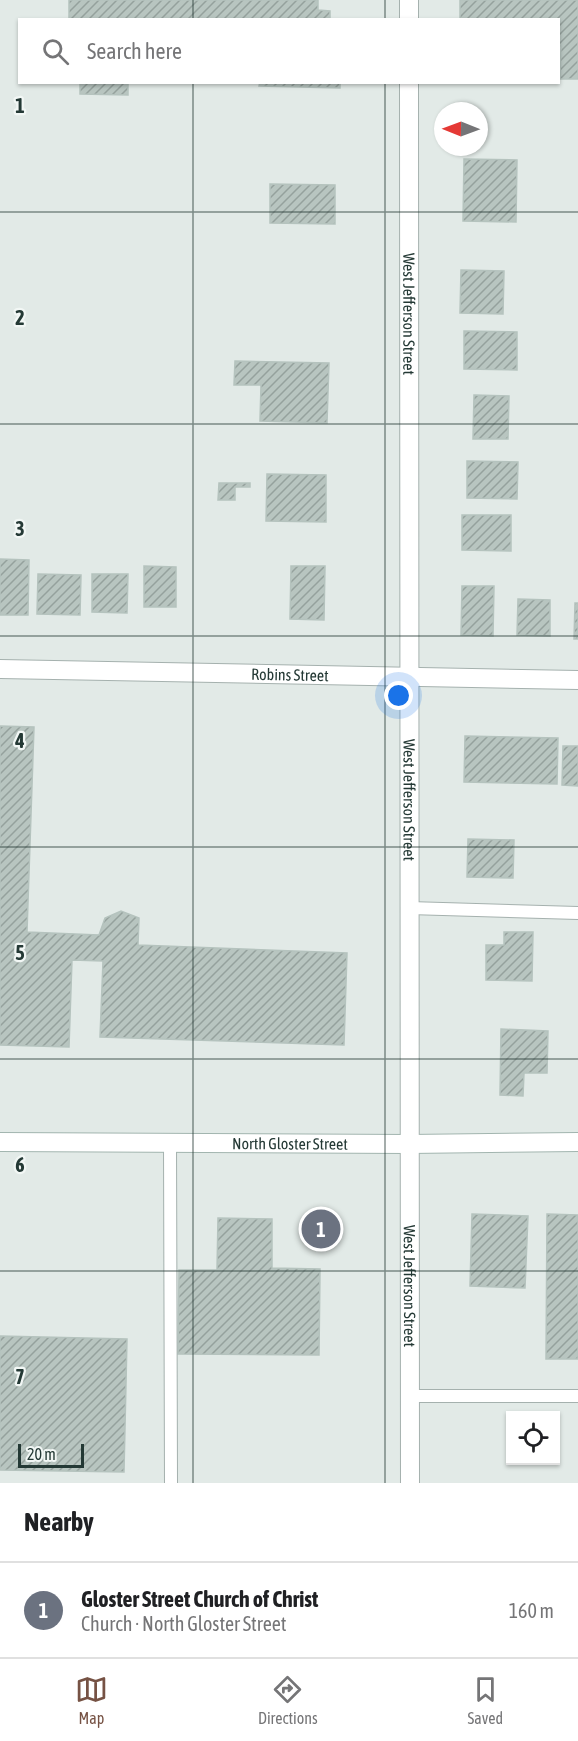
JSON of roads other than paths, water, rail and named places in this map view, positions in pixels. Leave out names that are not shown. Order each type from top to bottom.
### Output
[{"type":"street","points":[[409,0],[409,18]]},
{"type":"street","name":"West Jefferson Street","points":[[409,84],[411,1483]]},
{"type":"street","name":"Robins Street","points":[[0,669],[578,680]]},
{"type":"street","name":"North Gloster Street","points":[[0,1142],[409,1144],[578,1142]]},
{"type":"lane","points":[[409,908],[578,913]]},
{"type":"lane","points":[[170,1143],[171,1483]]},
{"type":"lane","points":[[410,1396],[578,1396]]},
{"type":"place","name":"Gloster Street Church of Christ","points":[[321,1229]]}]
